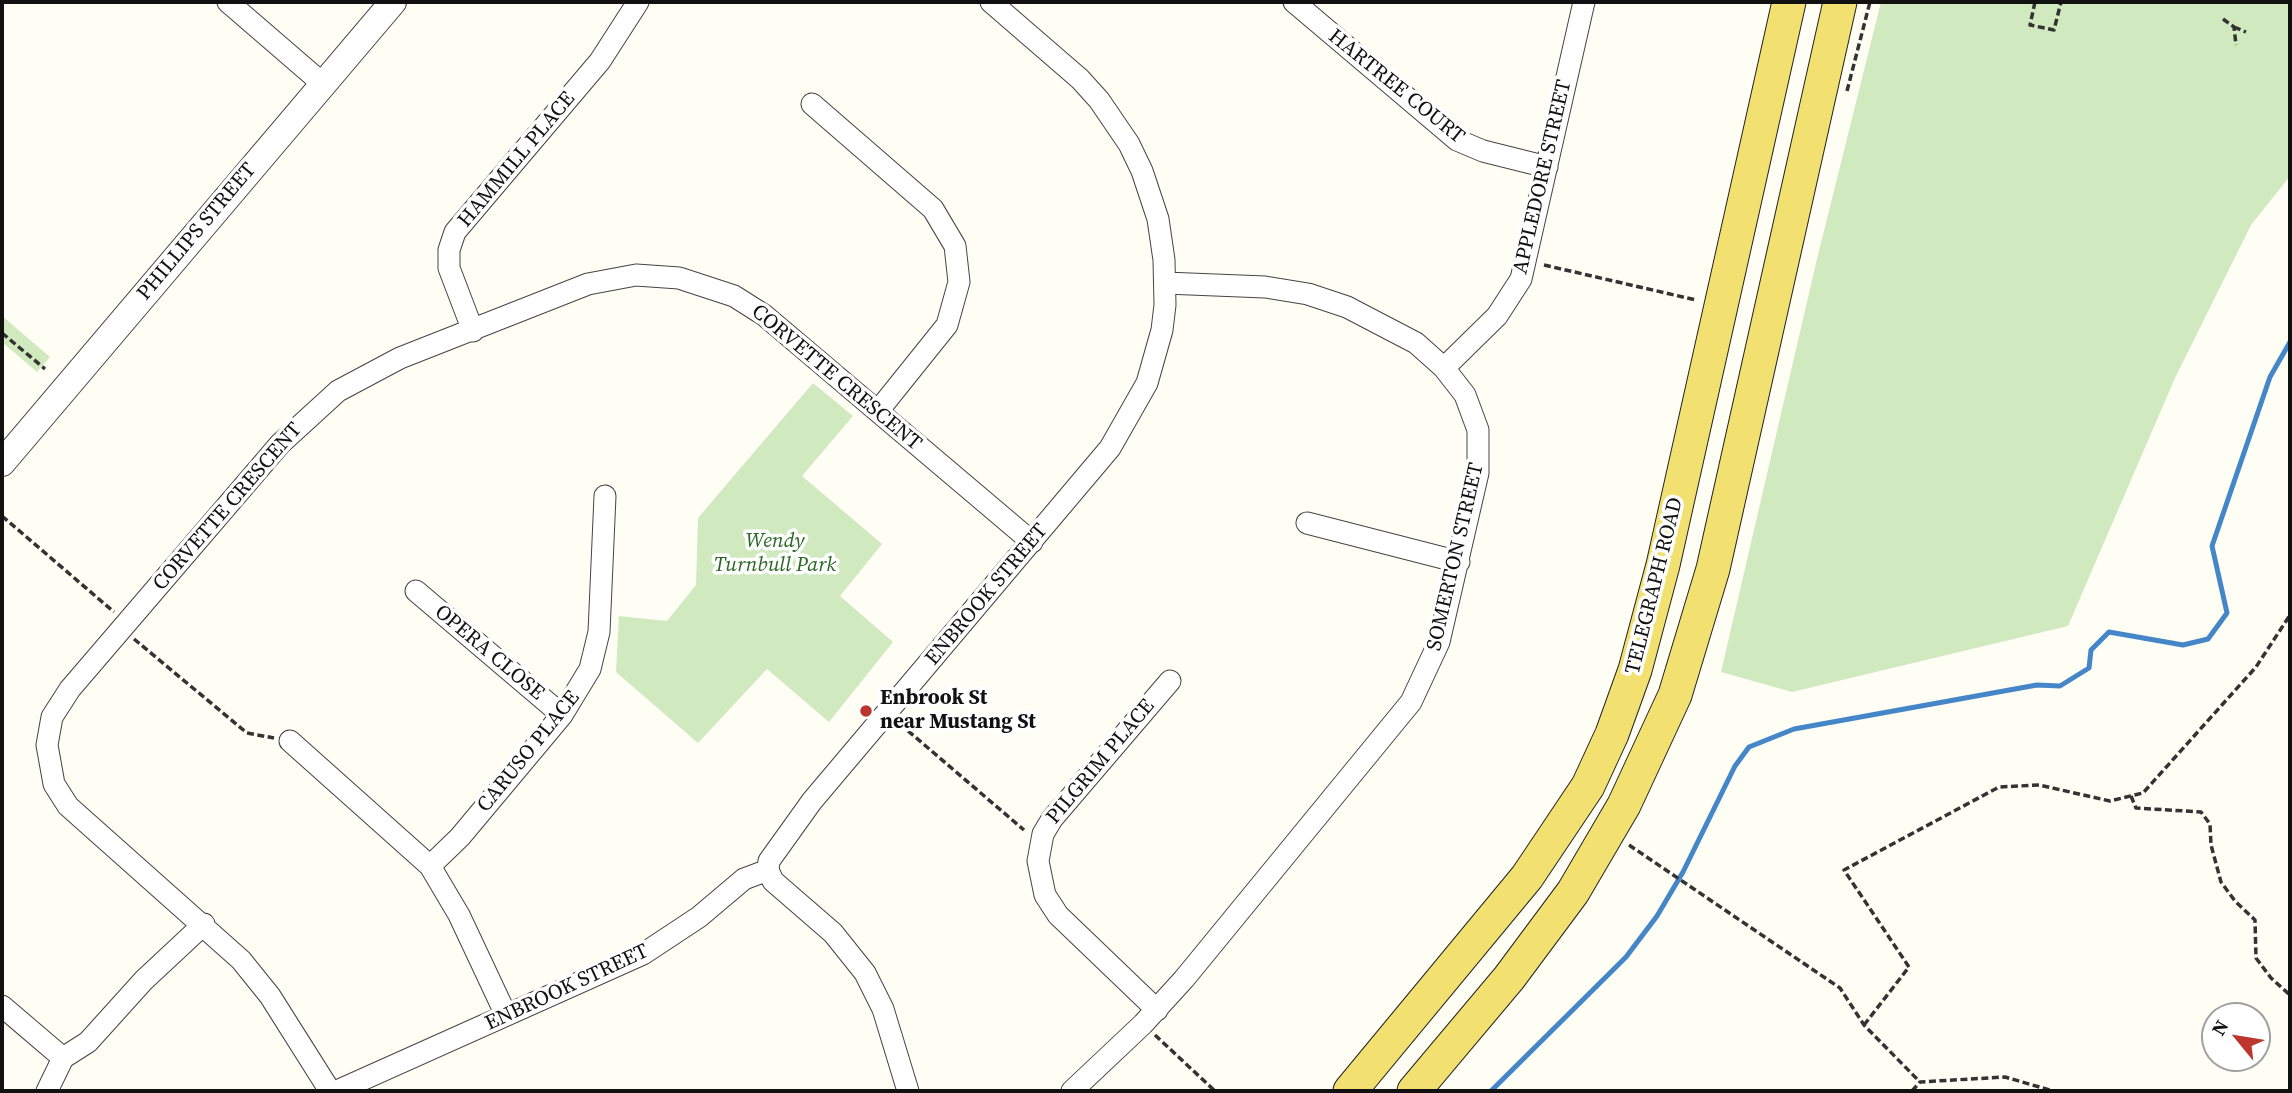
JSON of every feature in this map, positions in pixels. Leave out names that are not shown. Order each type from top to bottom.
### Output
[{"type":"main road","name":"TELEGRAPH ROAD","points":[[1350,1091],[1527,877],[1588,786],[1612,734],[1641,648],[1663,565],[1789,2]]},
{"type":"main road","points":[[1414,1091],[1541,937],[1573,892],[1624,806],[1675,695],[1713,569],[1840,2]]},
{"type":"street","points":[[228,2],[323,84]]},
{"type":"street","name":"PHILLIPS STREET","points":[[2,463],[393,2]]},
{"type":"street","name":"HAMMILL PLACE","points":[[473,331],[451,277],[448,260],[451,241],[461,223],[600,61],[638,2]]},
{"type":"street","name":"ENBROOK STREET","points":[[337,1091],[643,954],[699,917],[744,879],[768,870],[771,856],[783,838],[1104,456],[1138,403],[1155,359],[1166,283],[1158,219],[1142,171],[1129,144],[1099,100],[1080,79],[991,2]]},
{"type":"street","name":"HARTREE COURT","points":[[1294,2],[1457,140],[1483,151],[1547,167]]},
{"type":"street","name":"APPLEDORE STREET","points":[[1444,368],[1507,304],[1526,261],[1584,2]]},
{"type":"street","points":[[811,104],[933,209],[955,246],[959,282],[947,325],[878,411]]},
{"type":"street","name":"CORVETTE CRESCENT","points":[[330,1091],[256,978],[204,924],[79,817],[60,794],[50,773],[47,745],[52,717],[59,702],[280,444],[320,405],[359,377],[588,284],[636,275],[679,278],[734,296],[757,310],[1032,542]]},
{"type":"street","name":"SOMERTON STREET","points":[[1072,1091],[1150,1017],[1410,702],[1439,642],[1459,562],[1480,453],[1472,410],[1455,380],[1406,337],[1331,301],[1265,287],[1166,283]]},
{"type":"street","name":"CARUSO PLACE","points":[[430,866],[460,837],[562,715],[582,686],[596,651],[605,496]]},
{"type":"street","points":[[1307,523],[1459,562]]},
{"type":"street","name":"OPERA CLOSE","points":[[416,591],[562,715]]},
{"type":"street","name":"PILGRIM PLACE","points":[[1150,1017],[1051,906],[1039,873],[1041,841],[1060,808],[1170,681]]},
{"type":"street","points":[[290,741],[430,866],[459,915],[506,1015]]},
{"type":"street","points":[[768,870],[776,884],[845,945],[865,973],[883,1009],[908,1091]]},
{"type":"street","points":[[47,1091],[63,1058],[88,1042],[144,980],[204,924]]},
{"type":"street","points":[[2,1006],[63,1058]]},
{"type":"path","points":[[2035,2],[2031,25],[2054,30],[2061,2]]},
{"type":"path","points":[[2223,19],[2246,32]]},
{"type":"path","points":[[2234,27],[2236,46]]},
{"type":"path","points":[[1526,261],[1702,302]]},
{"type":"path","points":[[2,332],[45,369]]},
{"type":"path","points":[[2,516],[247,733],[290,741]]},
{"type":"path","points":[[1864,1025],[1909,967],[1844,870],[1999,787],[2039,785],[2110,801],[2143,793],[2256,667],[2290,615]]},
{"type":"path","points":[[887,713],[1031,836],[1041,841]]},
{"type":"path","points":[[2131,796],[2136,808],[2201,812],[2210,824],[2211,845],[2221,882],[2235,901],[2255,919],[2256,958],[2290,995]]},
{"type":"path","points":[[1627,844],[1840,988],[1864,1025],[1920,1082]]},
{"type":"path","points":[[1150,1017],[1215,1091]]},
{"type":"path","points":[[1912,1091],[1920,1082],[2005,1077],[2053,1091]]},
{"type":"green space","points":[[1881,2],[2290,2],[2290,176],[2251,225],[2175,378],[2068,626],[1792,692],[1721,672],[1817,259]]},
{"type":"green space","points":[[2,316],[50,357],[37,372],[2,342]]},
{"type":"green space","name":"Wendy Turnbull Park","points":[[813,383],[853,416],[802,476],[882,544],[840,596],[893,642],[829,722],[767,669],[698,743],[616,672],[619,616],[667,621],[696,585],[698,518]]},
{"type":"waterway","points":[[1491,1091],[1626,957],[1657,916],[1683,872],[1735,766],[1749,747],[1794,729],[2037,685],[2060,686],[2089,668],[2091,650],[2109,632],[2183,645],[2208,639],[2227,613],[2212,546],[2270,377],[2290,342]]},
{"type":"place","name":"Enbrook St near Mustang St","points":[[866,711]]}]
